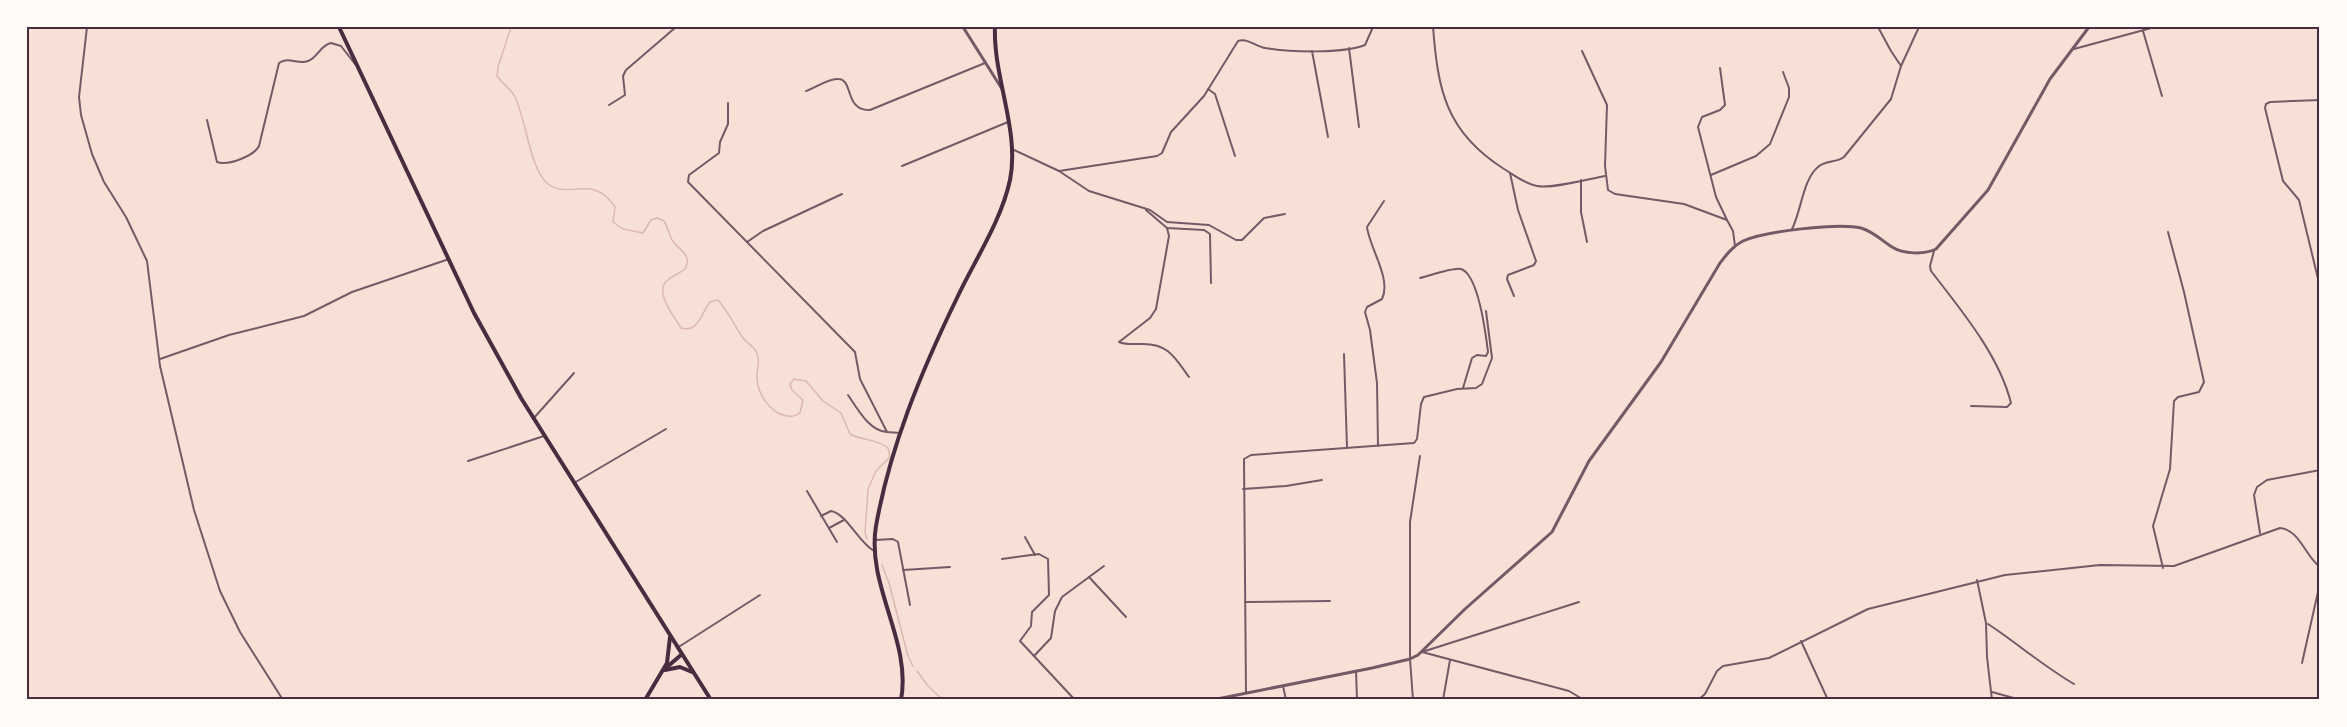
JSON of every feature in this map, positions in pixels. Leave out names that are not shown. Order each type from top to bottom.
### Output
[{"type":"main road","points":[[339,27],[476,316],[533,419],[711,700]]},
{"type":"main road","points":[[901,700],[903,681],[900,657],[877,569],[875,540],[883,495],[909,404],[930,354],[1000,209],[1010,178],[1012,149],[995,51],[994,27]]},
{"type":"main road","points":[[645,700],[664,670],[670,654],[670,637]]},
{"type":"main road","points":[[664,670],[681,655]]},
{"type":"main road","points":[[664,670],[680,667],[692,672]]},
{"type":"street","points":[[87,27],[79,94],[81,115],[92,154],[104,182],[126,217],[146,259],[160,359],[193,506],[220,591],[240,632],[283,700]]},
{"type":"street","points":[[609,105],[625,95],[623,76],[626,70],[675,27]]},
{"type":"street","points":[[963,27],[1002,89]]},
{"type":"street","points":[[1059,171],[1158,156],[1162,153],[1170,134],[1208,89],[1235,44],[1240,40],[1268,48],[1312,51],[1349,48],[1365,45],[1373,27]]},
{"type":"street","points":[[1433,27],[1442,92],[1450,112],[1477,150],[1510,173],[1540,186],[1605,176]]},
{"type":"street","points":[[1878,27],[1901,66]]},
{"type":"street","points":[[1791,231],[1812,173],[1819,165],[1839,161],[1845,156],[1891,99],[1901,66],[1919,27]]},
{"type":"street","points":[[1971,406],[2007,407],[2011,404],[2003,381],[1975,328],[1931,271],[1930,266],[1935,250],[1988,190],[2047,84],[2089,27]]},
{"type":"street","points":[[2074,49],[2155,27]]},
{"type":"street","points":[[2143,31],[2163,96]]},
{"type":"street","points":[[207,120],[216,160],[224,164],[252,154],[258,148],[276,71],[281,61],[288,59],[308,61],[325,44],[332,43],[342,48],[358,69]]},
{"type":"street","points":[[1349,48],[1359,127]]},
{"type":"street","points":[[1312,51],[1328,137]]},
{"type":"street","points":[[1582,51],[1608,107],[1605,176],[1608,190],[1614,194],[1684,204],[1727,220]]},
{"type":"street","points":[[806,91],[841,79],[845,82],[856,106],[862,110],[870,110],[985,63]]},
{"type":"street","points":[[1720,68],[1725,105],[1720,110],[1702,117],[1698,126],[1717,201],[1733,231],[1736,246]]},
{"type":"street","points":[[1711,175],[1756,156],[1770,144],[1789,100],[1789,88],[1783,72]]},
{"type":"street","points":[[1208,89],[1214,92],[1217,98],[1235,156]]},
{"type":"street","points":[[2320,100],[2270,102],[2265,106],[2283,182],[2299,200],[2320,287]]},
{"type":"street","points":[[728,103],[728,126],[720,143],[719,154],[687,179],[689,184],[855,352],[860,379],[886,432]]},
{"type":"street","points":[[902,166],[1008,122]]},
{"type":"street","points":[[1012,149],[1059,171],[1093,192],[1144,208],[1167,222],[1208,225],[1238,241],[1243,239],[1264,218],[1285,214]]},
{"type":"street","points":[[1510,173],[1518,210],[1536,261],[1533,265],[1508,275],[1507,279],[1514,296]]},
{"type":"street","points":[[1581,180],[1581,212],[1587,242]]},
{"type":"street","points":[[747,242],[763,231],[842,194]]},
{"type":"street","points":[[1378,446],[1377,383],[1370,330],[1365,312],[1367,307],[1382,299],[1385,291],[1379,263],[1367,227],[1384,201]]},
{"type":"street","points":[[1144,208],[1167,228],[1169,236],[1156,309],[1148,319],[1119,342],[1154,344],[1163,347],[1170,352],[1190,377]]},
{"type":"street","points":[[1422,652],[1465,609],[1550,535],[1588,461],[1658,367],[1720,263],[1736,246],[1756,237],[1828,226],[1852,226],[1875,233],[1898,250],[1925,252],[1935,250]]},
{"type":"street","points":[[1167,228],[1204,230],[1210,234],[1211,283]]},
{"type":"street","points":[[2163,568],[2153,526],[2170,464],[2174,401],[2199,392],[2204,382],[2202,365],[2169,232]]},
{"type":"street","points":[[160,359],[226,336],[304,316],[352,292],[449,259]]},
{"type":"street","points":[[2316,269],[2320,268]]},
{"type":"street","points":[[1420,278],[1456,269],[1463,270],[1467,273],[1479,298],[1488,353],[1486,356],[1477,355],[1472,358],[1463,388]]},
{"type":"street","points":[[1246,693],[1243,462],[1246,457],[1414,443],[1417,439],[1423,398],[1428,394],[1480,386],[1492,360],[1486,311]]},
{"type":"street","points":[[1344,354],[1347,448]]},
{"type":"street","points":[[533,419],[574,373]]},
{"type":"street","points":[[848,395],[861,414],[876,429],[900,433]]},
{"type":"street","points":[[574,483],[666,429]]},
{"type":"street","points":[[468,461],[544,436]]},
{"type":"street","points":[[1413,700],[1410,659],[1410,522],[1420,456]]},
{"type":"street","points":[[2260,533],[2254,495],[2257,487],[2270,480],[2320,470]]},
{"type":"street","points":[[1243,489],[1286,486],[1322,480]]},
{"type":"street","points":[[807,491],[837,542]]},
{"type":"street","points":[[821,516],[833,511],[844,520],[864,544],[874,551]]},
{"type":"street","points":[[829,528],[844,520]]},
{"type":"street","points":[[1698,700],[1705,694],[1721,667],[1730,663],[1767,658],[1864,610],[1922,597],[1977,580],[2009,574],[2082,567],[2116,565],[2163,568],[2182,564],[2278,528],[2288,530],[2320,567]]},
{"type":"street","points":[[1025,537],[1035,555]]},
{"type":"street","points":[[875,540],[893,539],[897,541],[910,605]]},
{"type":"street","points":[[1002,559],[1035,555],[1044,555],[1048,559],[1050,589],[1047,598],[1032,612],[1031,626],[1021,639],[1022,644],[1075,700]]},
{"type":"street","points":[[1034,656],[1051,638],[1055,610],[1060,599],[1104,566]]},
{"type":"street","points":[[903,570],[950,567]]},
{"type":"street","points":[[1089,577],[1126,617]]},
{"type":"street","points":[[1977,580],[1986,623],[1992,700]]},
{"type":"street","points":[[2302,663],[2320,584]]},
{"type":"street","points":[[677,648],[760,595]]},
{"type":"street","points":[[1245,602],[1330,601]]},
{"type":"street","points":[[1212,700],[1410,659],[1422,652],[1579,602]]},
{"type":"street","points":[[1986,623],[2015,642],[2046,668],[2074,684]]},
{"type":"street","points":[[1801,641],[1828,700]]},
{"type":"street","points":[[1422,652],[1566,690],[1584,700]]},
{"type":"street","points":[[1443,700],[1450,660]]},
{"type":"street","points":[[1356,671],[1357,700]]},
{"type":"street","points":[[1283,686],[1286,700]]},
{"type":"street","points":[[1991,692],[2021,700]]},
{"type":"waterway","points":[[511,27],[497,76],[515,97],[537,168],[548,184],[565,190],[598,191],[615,207],[613,222],[623,229],[643,233],[651,220],[657,218],[664,221],[672,240],[687,260],[685,269],[668,280],[663,290],[666,304],[681,328],[687,329],[696,325],[710,302],[718,300],[743,338],[756,351],[758,386],[765,401],[773,410],[787,416],[800,413],[803,400],[792,390],[790,384],[794,379],[806,381],[823,401],[841,413],[850,434],[888,448],[890,457],[876,471],[868,489],[865,533],[867,539]]},
{"type":"waterway","points":[[882,565],[908,656],[913,666]]},
{"type":"waterway","points":[[917,671],[928,686],[943,700]]}]
